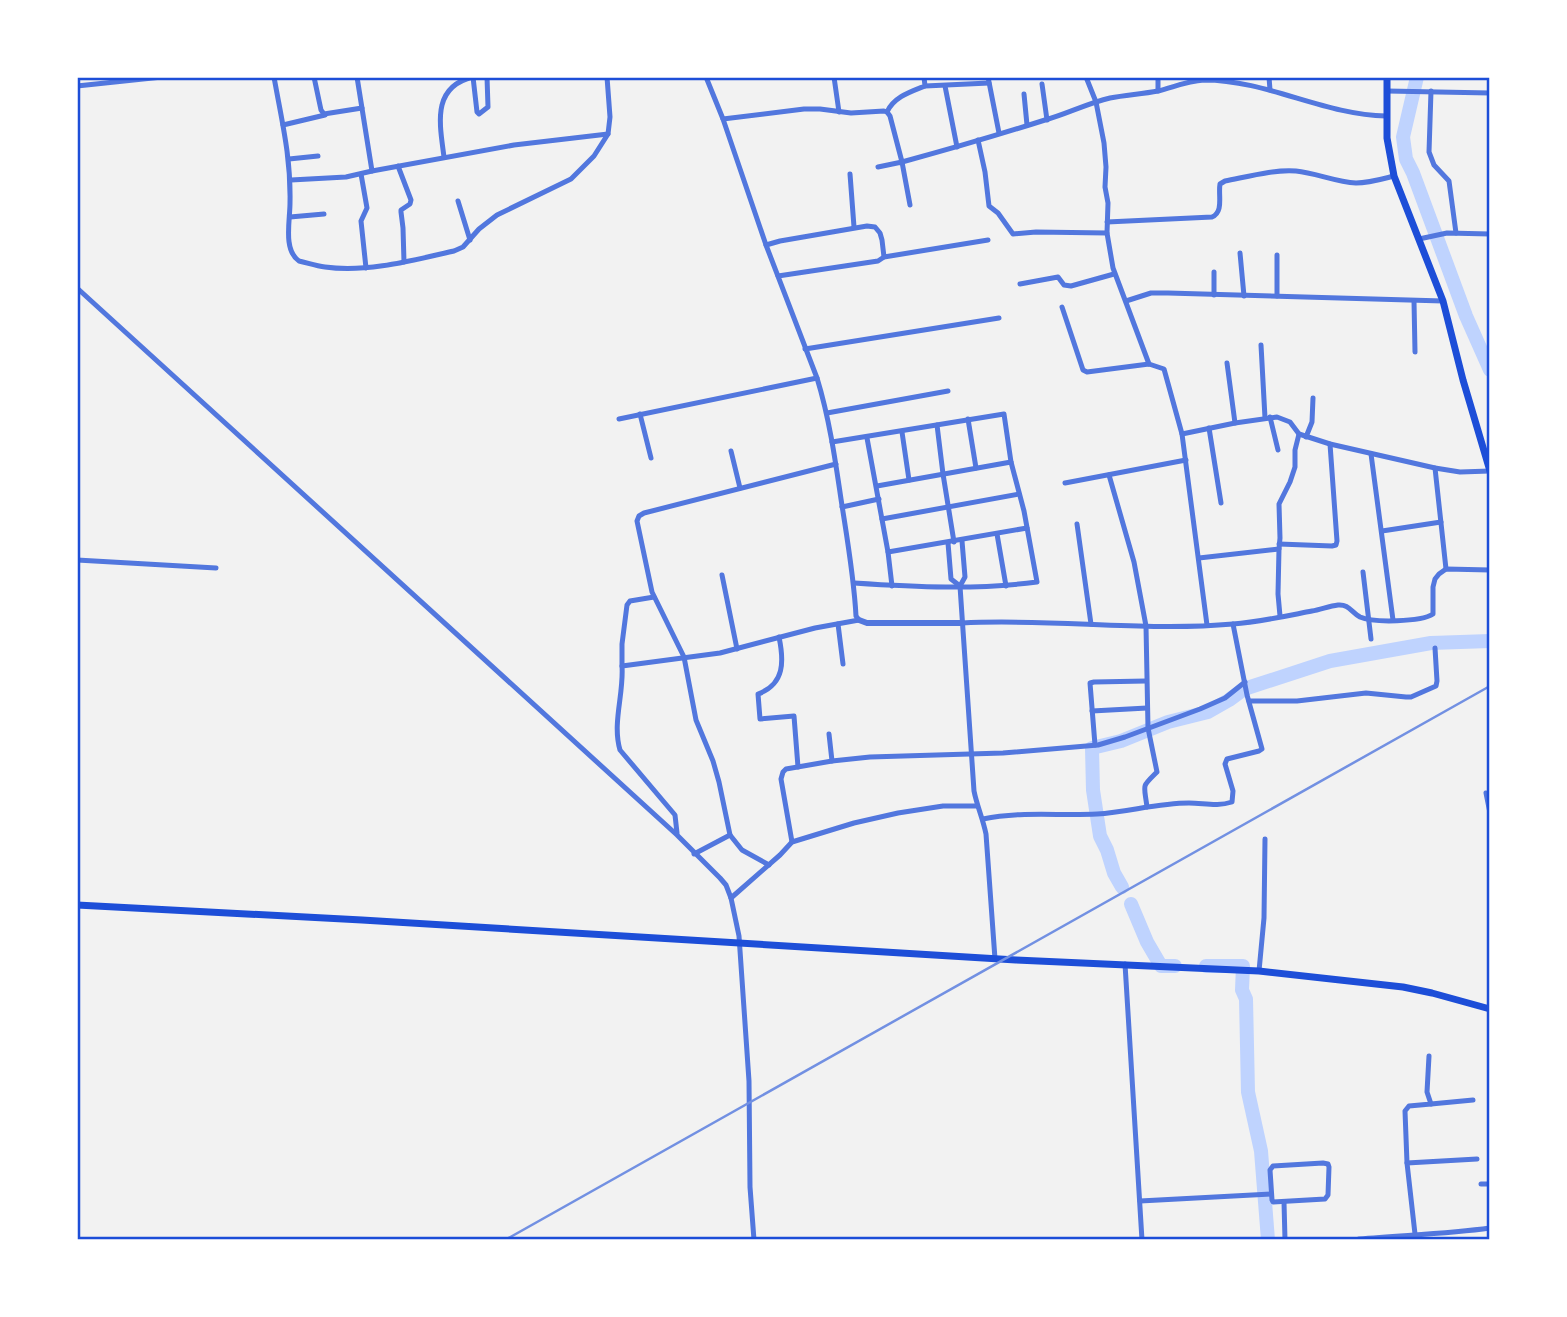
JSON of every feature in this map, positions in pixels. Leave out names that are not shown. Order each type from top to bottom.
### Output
[{"type":"main road","points":[[1387,77],[1387,138],[1394,176],[1443,301],[1490,471]]},
{"type":"main road","points":[[77,905],[995,959],[1259,971],[1403,987],[1490,1009]]},
{"type":"street","points":[[77,86],[162,77]]},
{"type":"street","points":[[274,77],[289,159],[289,232],[290,248],[295,259],[327,268],[366,268],[394,265],[454,251],[463,247],[479,229],[497,215],[570,179],[594,156],[608,134],[611,117],[607,77]]},
{"type":"street","points":[[314,77],[321,110],[327,115]]},
{"type":"street","points":[[357,77],[372,171]]},
{"type":"street","points":[[444,157],[440,119],[442,102],[455,85],[473,77],[479,114],[488,107],[487,77]]},
{"type":"street","points":[[706,77],[817,378],[827,413],[854,583],[856,616],[859,620]]},
{"type":"street","points":[[834,77],[839,112]]},
{"type":"street","points":[[924,77],[925,86]]},
{"type":"street","points":[[1086,77],[1096,102],[1104,143],[1107,233],[1114,274],[1149,364]]},
{"type":"street","points":[[1158,77],[1158,91]]},
{"type":"street","points":[[1269,77],[1270,90]]},
{"type":"street","points":[[910,205],[902,162],[887,112],[895,100],[925,86],[988,80],[999,133]]},
{"type":"street","points":[[878,167],[957,147],[1096,102],[1202,80],[1270,90],[1321,106],[1368,116],[1386,116]]},
{"type":"street","points":[[1042,84],[1047,120]]},
{"type":"street","points":[[945,86],[957,147]]},
{"type":"street","points":[[1387,91],[1490,93]]},
{"type":"street","points":[[1431,91],[1429,152],[1434,165],[1449,181],[1456,233]]},
{"type":"street","points":[[1024,94],[1027,125]]},
{"type":"street","points":[[284,125],[362,108]]},
{"type":"street","points":[[723,119],[804,109],[887,112]]},
{"type":"street","points":[[291,180],[361,174],[514,145],[608,134]]},
{"type":"street","points":[[978,140],[989,206],[998,213],[1013,234],[1107,233]]},
{"type":"street","points":[[289,159],[318,156]]},
{"type":"street","points":[[398,166],[411,200],[410,204],[401,210],[404,261]]},
{"type":"street","points":[[1107,222],[1212,217],[1219,211],[1220,184],[1277,172],[1296,171],[1359,183],[1394,176]]},
{"type":"street","points":[[361,174],[367,208],[361,221],[366,268]]},
{"type":"street","points":[[850,174],[854,227]]},
{"type":"street","points":[[458,201],[470,240]]},
{"type":"street","points":[[290,217],[324,214]]},
{"type":"street","points":[[766,245],[780,240],[867,226],[875,227],[880,233],[884,257]]},
{"type":"street","points":[[1419,239],[1441,233],[1490,234]]},
{"type":"street","points":[[778,276],[878,261],[884,257],[988,240]]},
{"type":"street","points":[[1240,253],[1244,296]]},
{"type":"street","points":[[1277,255],[1277,296]]},
{"type":"street","points":[[1214,272],[1214,295]]},
{"type":"street","points":[[1020,284],[1058,277],[1064,285],[1071,286],[1114,274]]},
{"type":"street","points":[[77,288],[677,835],[726,885],[732,898],[739,944],[749,1081],[750,1187],[754,1240]]},
{"type":"street","points":[[1126,301],[1151,293],[1443,301]]},
{"type":"street","points":[[1415,301],[1415,352]]},
{"type":"street","points":[[1062,307],[1083,370],[1087,372],[1149,364],[1164,369],[1168,377],[1182,434],[1207,625]]},
{"type":"street","points":[[806,349],[999,318]]},
{"type":"street","points":[[1261,345],[1268,418],[1278,450]]},
{"type":"street","points":[[1227,363],[1235,423]]},
{"type":"street","points":[[620,419],[817,378]]},
{"type":"street","points":[[827,413],[948,391]]},
{"type":"street","points":[[1280,617],[1279,504],[1295,467],[1295,450],[1312,422],[1313,398]]},
{"type":"street","points":[[640,414],[651,458]]},
{"type":"street","points":[[832,442],[1004,414],[1010,462],[1037,582],[1006,586],[892,586],[854,583]]},
{"type":"street","points":[[1182,434],[1268,418],[1285,419],[1303,435],[1330,444],[1435,468],[1460,472],[1490,471]]},
{"type":"street","points":[[968,419],[976,468]]},
{"type":"street","points":[[937,425],[949,506],[951,579],[960,586]]},
{"type":"street","points":[[1209,428],[1221,503]]},
{"type":"street","points":[[902,432],[909,480]]},
{"type":"street","points":[[867,438],[892,586]]},
{"type":"street","points":[[1199,558],[1279,547],[1336,545],[1330,444]]},
{"type":"street","points":[[731,451],[740,488]]},
{"type":"street","points":[[1371,454],[1393,620]]},
{"type":"street","points":[[1065,483],[1186,460]]},
{"type":"street","points":[[877,486],[1010,462]]},
{"type":"street","points":[[769,865],[742,850],[730,835],[713,761],[696,720],[684,657],[654,597],[637,521],[644,513],[836,464]]},
{"type":"street","points":[[1435,468],[1446,569]]},
{"type":"street","points":[[1110,475],[1134,562],[1146,626],[1147,708],[1157,772],[1144,785],[1147,807]]},
{"type":"street","points":[[882,519],[1019,494]]},
{"type":"street","points":[[842,508],[879,499]]},
{"type":"street","points":[[1382,531],[1441,522]]},
{"type":"street","points":[[1077,524],[1091,624]]},
{"type":"street","points":[[888,552],[1027,528]]},
{"type":"street","points":[[997,534],[1006,586]]},
{"type":"street","points":[[962,541],[965,577],[960,586],[972,754],[977,806],[984,820],[986,834],[995,959]]},
{"type":"street","points":[[77,559],[216,568]]},
{"type":"street","points":[[622,666],[720,653],[781,636],[859,620],[866,623],[1207,625],[1233,624],[1337,606],[1347,606],[1359,616],[1368,619],[1423,619],[1433,614],[1435,579],[1439,574],[1446,569],[1490,570]]},
{"type":"street","points":[[1363,572],[1371,639]]},
{"type":"street","points":[[722,575],[737,649]]},
{"type":"street","points":[[654,597],[630,601],[627,605],[622,644],[623,681],[616,737],[621,750],[675,815],[677,835]]},
{"type":"street","points":[[838,624],[843,664]]},
{"type":"street","points":[[984,820],[1004,815],[1100,814],[1189,803],[1211,805],[1232,802],[1233,791],[1224,764],[1227,760],[1261,750],[1233,624]]},
{"type":"street","points":[[781,636],[782,664],[776,682],[758,694],[760,719],[794,716],[798,767]]},
{"type":"street","points":[[1248,698],[1297,701],[1366,693],[1410,697],[1436,686],[1434,648]]},
{"type":"street","points":[[1095,745],[1090,683],[1146,681]]},
{"type":"street","points":[[792,842],[781,779],[786,769],[870,757],[1003,753],[1095,745],[1149,730],[1214,703],[1245,682]]},
{"type":"street","points":[[1092,711],[1147,708]]},
{"type":"street","points":[[829,734],[832,761]]},
{"type":"street","points":[[1486,793],[1490,813]]},
{"type":"street","points":[[732,898],[792,842],[898,813],[943,806],[977,806]]},
{"type":"street","points":[[694,854],[730,835]]},
{"type":"street","points":[[1259,971],[1264,918],[1265,839]]},
{"type":"street","points":[[1125,964],[1142,1240]]},
{"type":"street","points":[[1429,1056],[1427,1092],[1431,1104]]},
{"type":"street","points":[[1415,1234],[1407,1163],[1405,1109],[1409,1105],[1473,1100]]},
{"type":"street","points":[[1407,1163],[1477,1159]]},
{"type":"street","points":[[1140,1201],[1267,1195],[1273,1202],[1325,1199],[1328,1164],[1273,1166],[1270,1170],[1267,1195]]},
{"type":"street","points":[[1481,1184],[1490,1184]]},
{"type":"street","points":[[1284,1202],[1286,1240]]},
{"type":"street","points":[[1359,1239],[1490,1228]]},
{"type":"waterway","points":[[1417,77],[1403,137],[1406,159],[1466,316],[1490,370]]},
{"type":"waterway","points":[[1122,887],[1100,836],[1093,790],[1092,748],[1121,741],[1168,722],[1208,712],[1244,689],[1330,661],[1431,643],[1490,641]]},
{"type":"waterway","points":[[1131,904],[1147,942],[1161,966],[1175,966]]},
{"type":"waterway","points":[[1206,966],[1243,966],[1248,1092],[1261,1151],[1268,1240]]},
{"type":"railway","points":[[505,1240],[1490,686]]}]
